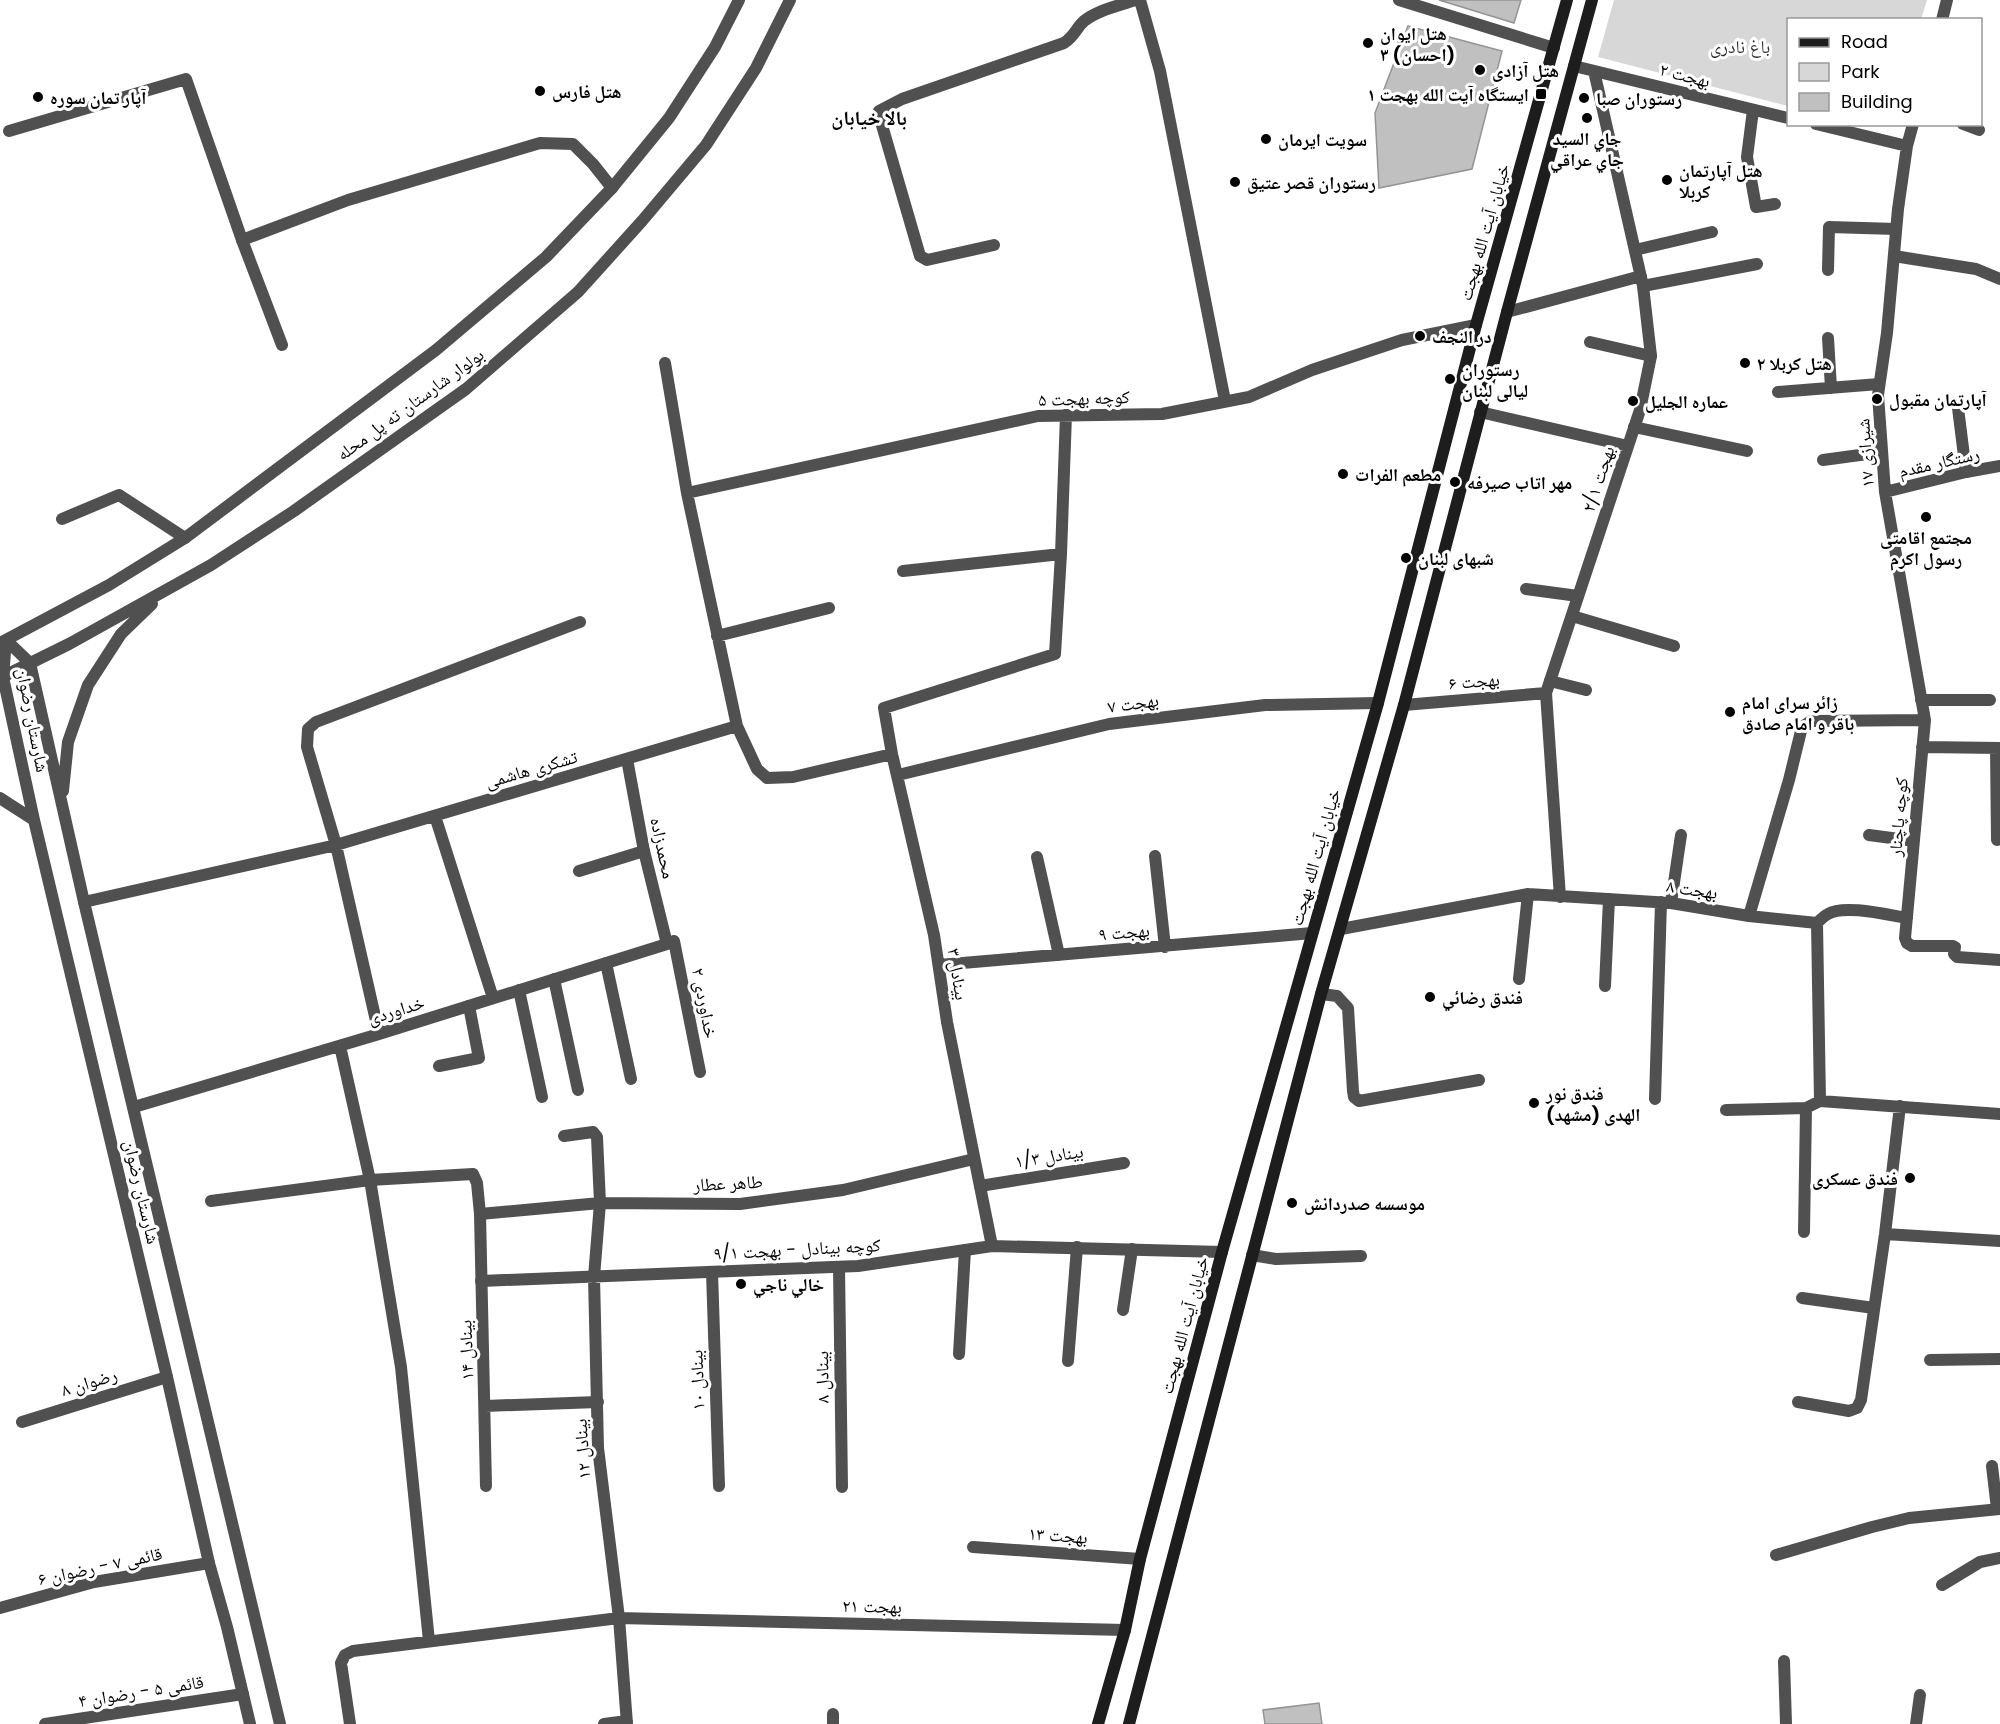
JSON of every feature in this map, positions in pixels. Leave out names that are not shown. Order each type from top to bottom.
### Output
[{"type":"main road","name":"خیابان آیت الله بهجت","points":[[1098,1724],[1125,1630],[1140,1559],[1222,1252],[1378,703],[1476,325],[1567,0]]},
{"type":"main road","points":[[1129,1724],[1321,994],[1404,705],[1480,412],[1592,0]]},
{"type":"street","name":"بولوار شارستان ته پل محله","points":[[3,642],[109,585],[185,538],[436,350],[546,257],[612,188],[669,118],[715,47],[739,0]]},
{"type":"street","name":"بولوار شارستان ته پل محله","points":[[1,677],[211,565],[284,517],[466,389],[578,292],[706,145],[756,68],[790,0]]},
{"type":"street","points":[[994,245],[927,260],[920,256],[879,111],[902,99],[1064,43],[1074,37],[1081,24],[1094,14],[1135,0]]},
{"type":"street","points":[[1140,0],[1160,70],[1226,401]]},
{"type":"street","points":[[1399,0],[1554,48]]},
{"type":"street","points":[[1942,18],[1947,0]]},
{"type":"street","name":"بهجت ۲","points":[[1574,66],[1787,118]]},
{"type":"street","name":"بهجت ۲/۱","points":[[1560,897],[1548,687],[1634,427],[1652,356],[1642,281],[1594,71]]},
{"type":"street","points":[[9,131],[186,79],[242,240],[282,345]]},
{"type":"street","points":[[1753,110],[1747,156],[1756,207],[1775,204]]},
{"type":"street","points":[[1823,126],[1907,146]]},
{"type":"street","name":"شیرازی ۱۷","points":[[1912,126],[1907,146],[1896,229],[1887,333],[1878,396],[1886,492],[1925,720]]},
{"type":"street","points":[[1968,126],[1979,130]]},
{"type":"street","points":[[242,240],[348,200],[540,143],[573,144],[612,188]]},
{"type":"street","points":[[1828,270],[1829,227],[1896,229]]},
{"type":"street","points":[[1635,250],[1712,232]]},
{"type":"street","points":[[1894,256],[1976,269],[2000,279]]},
{"type":"street","points":[[1507,312],[1642,281],[1757,264]]},
{"type":"street","name":"کوچه بهجت ۵","points":[[687,493],[1038,416],[1162,414],[1249,397],[1312,370],[1402,340],[1476,325]]},
{"type":"street","points":[[1828,338],[1830,388]]},
{"type":"street","points":[[1590,342],[1652,356]]},
{"type":"street","points":[[665,363],[687,493],[737,726],[757,769],[767,778],[793,777],[892,754]]},
{"type":"street","points":[[1778,392],[1880,384]]},
{"type":"street","points":[[1958,408],[1966,472]]},
{"type":"street","points":[[1480,412],[1628,446]]},
{"type":"street","points":[[903,571],[1061,554],[1066,416]]},
{"type":"street","points":[[1634,427],[1747,451]]},
{"type":"street","points":[[1823,460],[1882,452]]},
{"type":"street","name":"رستگار مقدم","points":[[1886,492],[2000,466]]},
{"type":"street","points":[[62,519],[119,495],[185,538]]},
{"type":"street","name":"بینادل ۳","points":[[992,1246],[947,1022],[939,965],[892,754],[884,708],[1055,654],[1061,554]]},
{"type":"street","points":[[1526,589],[1578,596]]},
{"type":"street","points":[[62,802],[68,742],[88,685],[121,634],[164,592]]},
{"type":"street","points":[[717,636],[829,608]]},
{"type":"street","points":[[1572,616],[1674,646]]},
{"type":"street","points":[[379,1035],[336,845],[307,747],[308,729],[316,722],[580,622]]},
{"type":"street","name":"شارستان رضوان","points":[[3,642],[30,663],[84,902],[280,1724]]},
{"type":"street","name":"شارستان رضوان","points":[[3,642],[1,677],[209,1563],[250,1724]]},
{"type":"street","name":"بهجت ۶","points":[[1404,705],[1548,687],[1586,690]]},
{"type":"street","points":[[1922,700],[1990,700]]},
{"type":"street","name":"بهجت ۷","points":[[898,775],[1109,724],[1265,705],[1378,703]]},
{"type":"street","points":[[1749,916],[1802,727],[1810,721],[1925,720]]},
{"type":"street","name":"کوچه پاچنار","points":[[1907,918],[1925,720]]},
{"type":"street","name":"تشکری هاشمی","points":[[84,902],[336,845],[737,726]]},
{"type":"street","points":[[1922,747],[1998,748],[1997,840]]},
{"type":"street","name":"محمدزاده","points":[[627,759],[644,850],[671,942]]},
{"type":"street","points":[[0,798],[34,820]]},
{"type":"street","points":[[435,816],[493,998]]},
{"type":"street","points":[[1655,1099],[1666,903],[1681,835]]},
{"type":"street","points":[[1869,835],[1914,841]]},
{"type":"street","points":[[579,871],[644,850]]},
{"type":"street","points":[[1155,855],[1165,946]]},
{"type":"street","points":[[1037,858],[1059,956]]},
{"type":"street","points":[[1519,979],[1528,894]]},
{"type":"street","name":"بهجت ۸","points":[[1341,929],[1528,894],[1666,903],[1749,916],[1817,923]]},
{"type":"street","points":[[1605,986],[1609,899]]},
{"type":"street","points":[[1820,1101],[1817,923],[1829,913],[1872,912],[1907,918],[1905,938],[1907,944],[1953,946],[1957,957],[2000,960]]},
{"type":"street","name":"بهجت ۹","points":[[939,965],[1312,933]]},
{"type":"street","name":"خداوردی","points":[[134,1107],[379,1035],[671,942]]},
{"type":"street","name":"خداوردی ۲","points":[[671,942],[700,1072]]},
{"type":"street","points":[[606,963],[631,1079]]},
{"type":"street","points":[[554,979],[578,1090]]},
{"type":"street","points":[[519,990],[542,1097]]},
{"type":"street","points":[[1321,994],[1337,996],[1348,1008],[1353,1091],[1354,1097],[1359,1101],[1479,1080]]},
{"type":"street","points":[[439,1065],[479,1058],[469,1006]]},
{"type":"street","points":[[340,1046],[370,1180],[401,1367],[429,1641]]},
{"type":"street","points":[[1726,1110],[1806,1108],[1820,1101],[2000,1114]]},
{"type":"street","points":[[1798,1402],[1849,1411],[1857,1408],[1861,1400],[1885,1234],[1900,1106]]},
{"type":"street","points":[[1804,1232],[1806,1108]]},
{"type":"street","name":"بینادل ۱۲","points":[[564,1136],[593,1132],[596,1134],[600,1203],[594,1277],[598,1448],[619,1618],[627,1722]]},
{"type":"street","name":"طاهر عطار","points":[[480,1214],[600,1203],[740,1204],[843,1190],[974,1159]]},
{"type":"street","name":"بینادل ۱/۳","points":[[980,1185],[1124,1163]]},
{"type":"street","name":"بینادل ۱۴","points":[[370,1180],[473,1174],[477,1183],[480,1214],[486,1486]]},
{"type":"street","points":[[211,1201],[370,1180]]},
{"type":"street","points":[[1885,1234],[2000,1241]]},
{"type":"street","name":"کوچه بینادل - بهجت ۹/۱","points":[[481,1281],[858,1266],[992,1246],[1222,1252]]},
{"type":"street","points":[[1068,1361],[1077,1247]]},
{"type":"street","points":[[1123,1310],[1132,1248]]},
{"type":"street","points":[[959,1353],[964,1250]]},
{"type":"street","points":[[1252,1256],[1276,1259],[1361,1256]]},
{"type":"street","name":"بینادل ۸","points":[[839,1267],[842,1487]]},
{"type":"street","name":"بینادل ۱۰","points":[[712,1272],[719,1486]]},
{"type":"street","points":[[1802,1298],[1874,1308]]},
{"type":"street","points":[[1930,1360],[2000,1359]]},
{"type":"street","name":"رضوان ۸","points":[[22,1422],[167,1377]]},
{"type":"street","points":[[485,1406],[598,1402]]},
{"type":"street","points":[[1776,1555],[1909,1518],[1999,1509],[1992,1466]]},
{"type":"street","name":"بهجت ۱۳","points":[[973,1546],[1140,1559]]},
{"type":"street","points":[[1942,1585],[1980,1562],[2000,1558]]},
{"type":"street","name":"قائمی ۷ - رضوان ۶","points":[[0,1608],[94,1582],[209,1563]]},
{"type":"street","name":"بهجت ۲۱","points":[[350,1724],[342,1663],[345,1655],[353,1651],[429,1641],[619,1618],[1125,1630]]},
{"type":"street","points":[[1784,1661],[1786,1724]]},
{"type":"street","name":"قائمی ۵ - رضوان ۴","points":[[45,1724],[243,1694]]},
{"type":"street","points":[[1916,1724],[1920,1695]]},
{"type":"street","points":[[604,1724],[627,1722]]},
{"type":"green space","name":"باغ نادری","points":[[1614,0],[1927,0],[1921,18],[1787,18],[1787,106],[1598,57]]},
{"type":"building","points":[[1439,0],[1521,0],[1514,23]]},
{"type":"building","points":[[1408,26],[1502,51],[1472,169],[1379,188],[1375,113]]},
{"type":"building","points":[[1319,1703],[1322,1724],[1265,1724],[1263,1710]]},
{"type":"place","name":"هتل ایوان ۳ (احسان)","points":[[1368,43]]},
{"type":"place","name":"هتل آزادی","points":[[1480,70]]},
{"type":"place","name":"هتل فارس","points":[[540,91]]},
{"type":"place","name":"ایستگاه آیت الله بهجت ۱","points":[[1541,94]]},
{"type":"place","name":"آپار تمان سوره","points":[[38,97]]},
{"type":"place","name":"رستوران صبا","points":[[1584,98]]},
{"type":"place","name":"جاي السيد جاي عراقي","points":[[1587,118]]},
{"type":"place","name":"سویت ایرمان","points":[[1266,139]]},
{"type":"place","name":"هتل آپارتمان کربلا","points":[[1667,180]]},
{"type":"place","name":"رستوران قصر عتیق","points":[[1235,182]]},
{"type":"place","name":"در النجف","points":[[1420,336]]},
{"type":"place","name":"هتل کربلا ۲","points":[[1745,363]]},
{"type":"place","name":"رستوران لیالی لبنان","points":[[1450,379]]},
{"type":"place","name":"آپارتمان مقبول","points":[[1877,399]]},
{"type":"place","name":"عماره الجلیل","points":[[1633,401]]},
{"type":"place","name":"مطعم الفرات","points":[[1343,474]]},
{"type":"place","name":"مهر اتاب صيرفه","points":[[1455,482]]},
{"type":"place","name":"مجتمع اقامتی رسول اکرم","points":[[1926,517]]},
{"type":"place","name":"شبهای لبنان","points":[[1406,558]]},
{"type":"place","name":"زائر سرای امام باقر و امام صادق","points":[[1730,712]]},
{"type":"place","name":"فندق رضائي","points":[[1430,997]]},
{"type":"place","name":"فندق نور الهدى (مشهد)","points":[[1534,1103]]},
{"type":"place","name":"فندق عسکری","points":[[1910,1178]]},
{"type":"place","name":"موسسه صدردانش","points":[[1292,1203]]},
{"type":"place","name":"خالي ناجي","points":[[741,1284]]},
{"type":"district","name":"بالا خیابان","points":[[869,118]]}]
